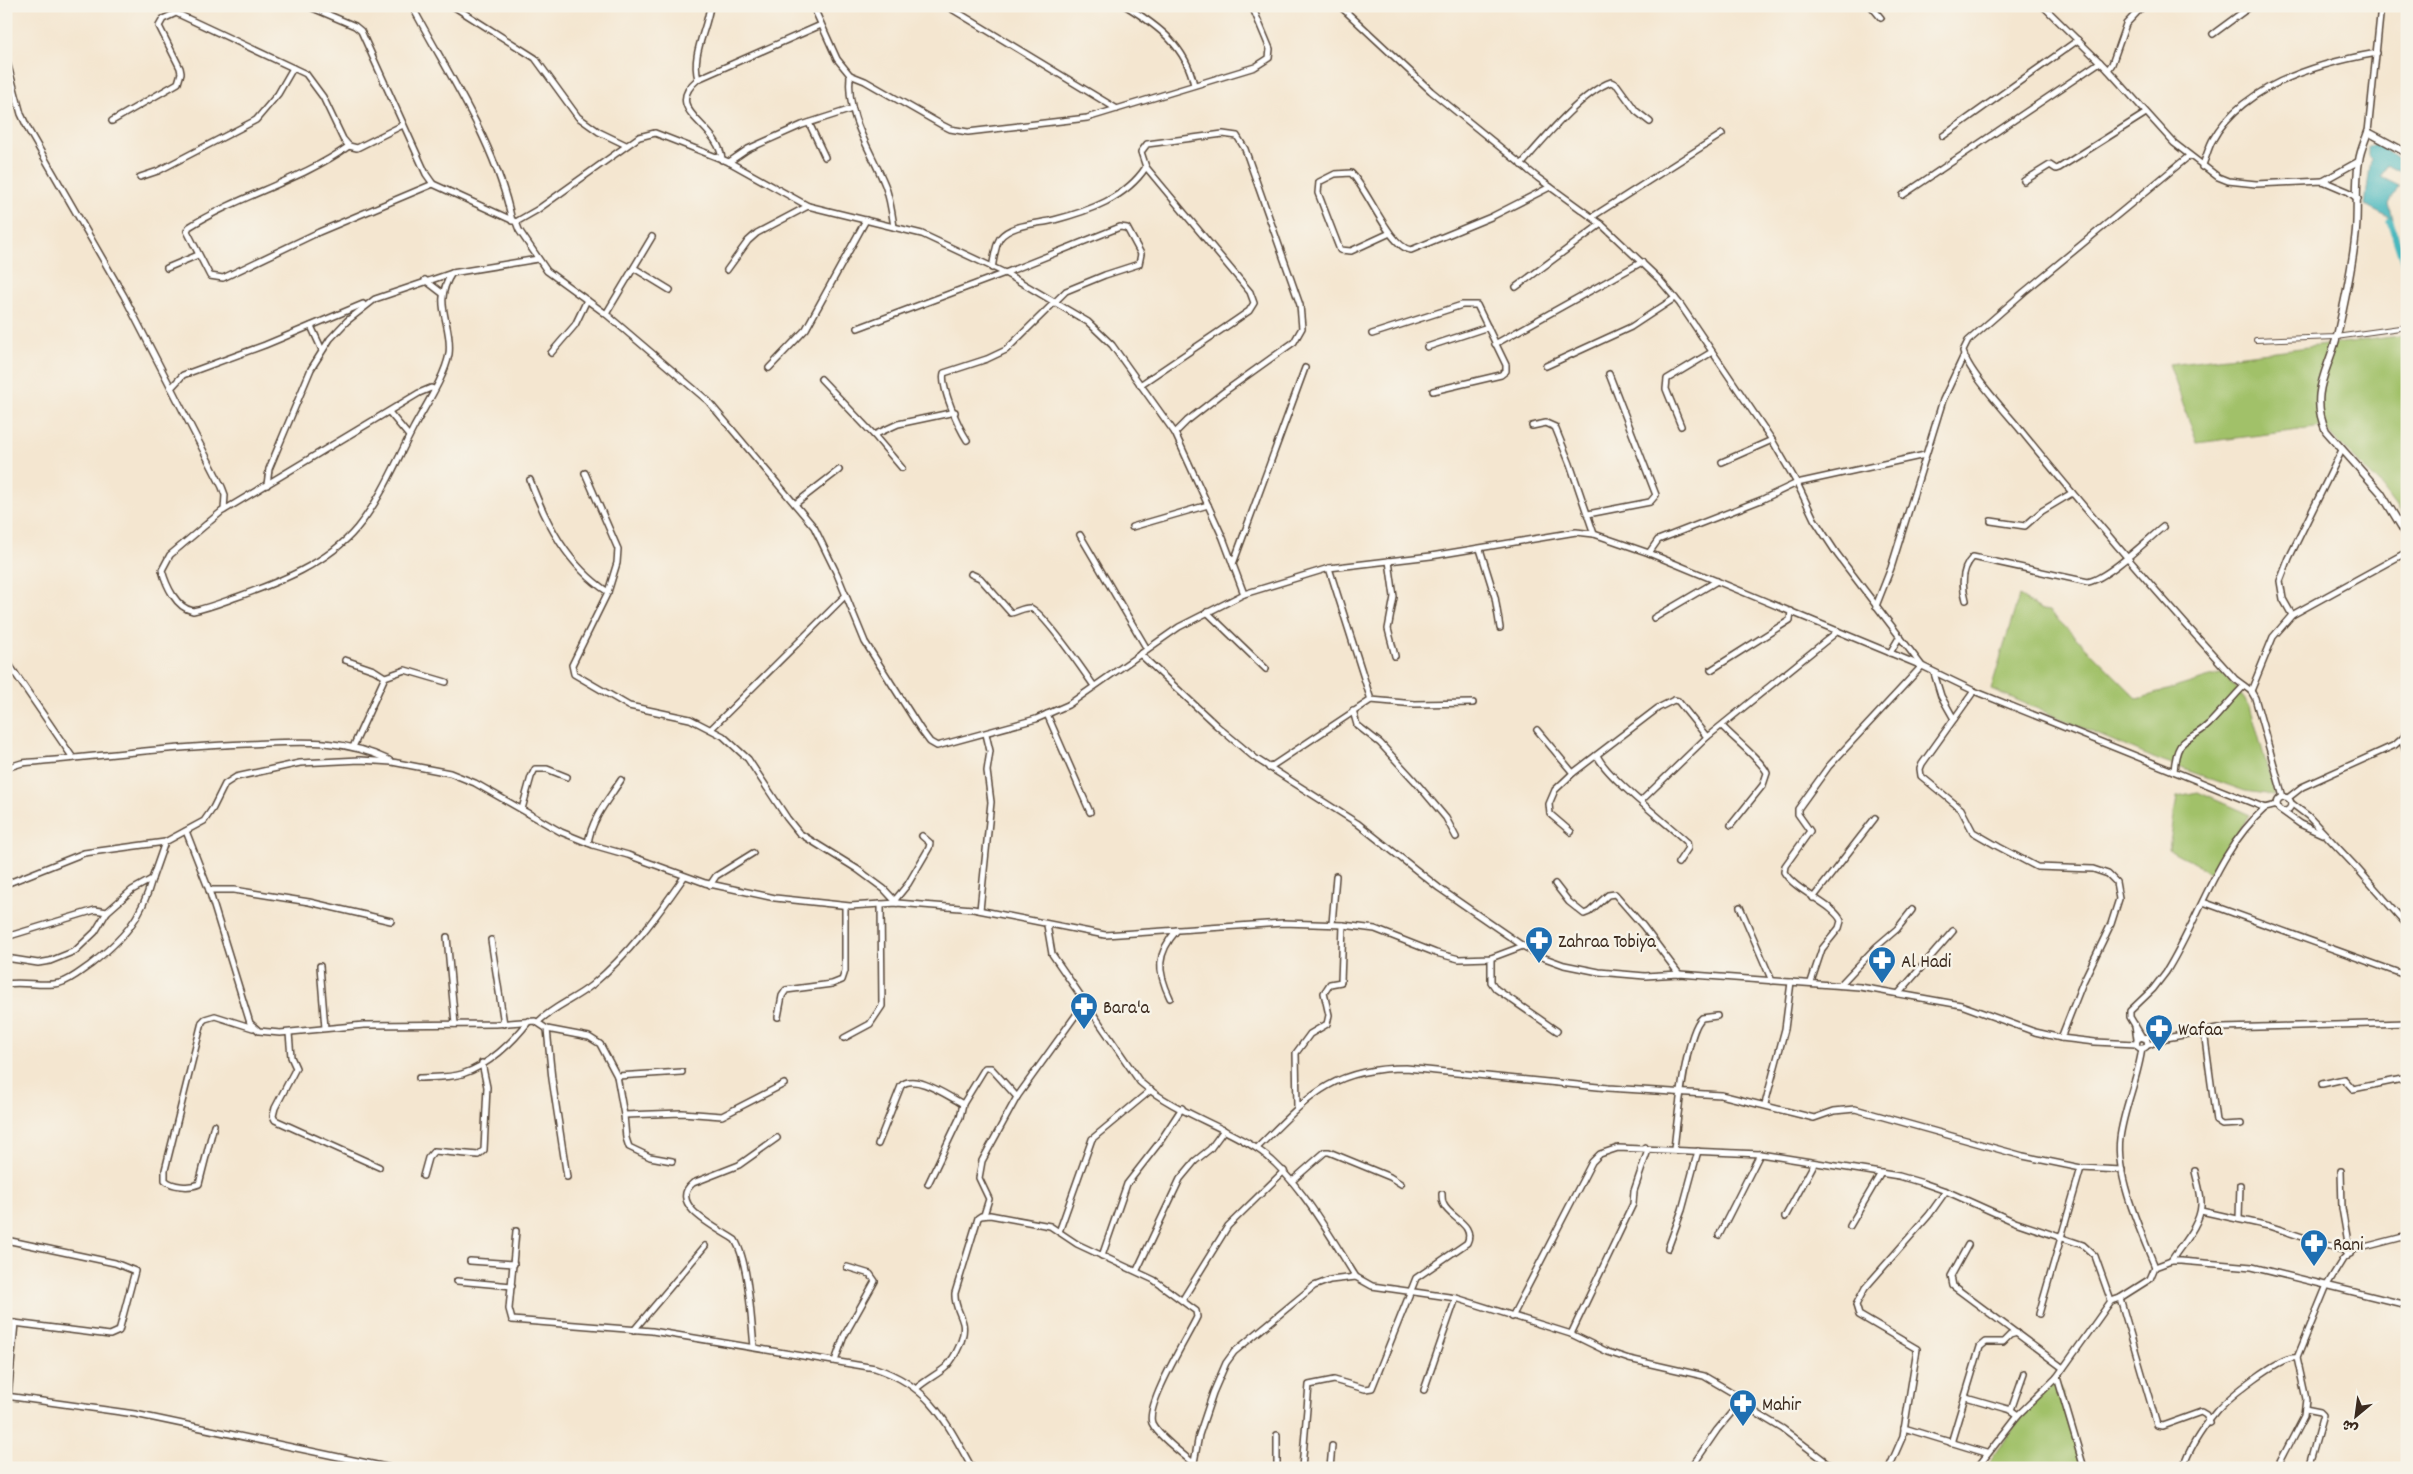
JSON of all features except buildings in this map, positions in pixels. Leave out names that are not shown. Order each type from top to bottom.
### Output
[{"type":"street","points":[[308,6],[355,26],[361,31],[426,174],[433,184],[514,222]]},
{"type":"street","points":[[412,6],[487,144],[514,222],[538,259],[547,271],[606,314],[708,401],[814,527],[846,595],[865,642],[930,742],[940,746],[986,734],[1047,714],[1068,704],[1179,628],[1244,594],[1329,568],[1480,549],[1576,532],[1594,534],[1649,553],[1922,666],[1974,691],[2265,808]]},
{"type":"street","points":[[453,6],[535,58],[578,117],[599,132],[626,145]]},
{"type":"street","points":[[698,78],[696,59],[710,6]]},
{"type":"street","points":[[813,6],[837,59],[850,75],[920,111],[942,125],[959,132],[1058,123],[1087,118],[1255,67],[1269,58],[1270,49],[1252,6]]},
{"type":"street","points":[[947,6],[1117,109]]},
{"type":"street","points":[[1126,6],[1164,32],[1177,46],[1191,70],[1194,85]]},
{"type":"street","points":[[1340,6],[1431,91],[1550,187],[1601,224],[1642,262],[1675,298],[1772,440],[1797,483],[1814,518],[1836,554],[1922,666]]},
{"type":"street","points":[[1872,6],[1881,18]]},
{"type":"street","points":[[2043,6],[2108,70],[2146,113],[2189,156],[2218,177],[2239,183],[2323,181],[2349,192],[2358,199]]},
{"type":"street","points":[[2108,70],[2112,64],[2126,24],[2143,6]]},
{"type":"street","points":[[2213,34],[2252,6]]},
{"type":"street","points":[[2382,6],[2368,132],[2359,161],[2353,253],[2336,337],[2320,386],[2318,404],[2326,431],[2381,493],[2407,536]]},
{"type":"street","points":[[112,121],[178,83],[182,73],[159,26],[163,19],[174,13],[204,25],[306,74],[316,85],[343,139],[350,146],[357,148],[403,125]]},
{"type":"street","points":[[722,160],[720,144],[686,107],[685,96],[688,86],[698,78],[821,25]]},
{"type":"street","points":[[1944,136],[2078,40]]},
{"type":"street","points":[[2202,166],[2212,141],[2226,121],[2265,90],[2295,74],[2336,60],[2377,53]]},
{"type":"street","points":[[6,58],[23,119],[124,296],[225,495],[224,510]]},
{"type":"street","points":[[1903,196],[2100,62]]},
{"type":"street","points":[[140,177],[158,171],[256,120],[278,94],[293,68]]},
{"type":"street","points":[[850,75],[852,109],[856,124],[886,187],[894,227]]},
{"type":"street","points":[[1521,164],[1567,114],[1599,88],[1611,82],[1617,86],[1636,111],[1650,122]]},
{"type":"street","points":[[729,162],[748,149],[809,123],[852,109]]},
{"type":"street","points":[[2024,181],[2050,165],[2056,169],[2060,168],[2146,113]]},
{"type":"street","points":[[809,123],[825,157]]},
{"type":"street","points":[[2368,132],[2407,153]]},
{"type":"street","points":[[514,222],[537,210],[626,145],[639,137],[655,133],[729,162],[808,206],[922,234],[1005,273],[1088,322],[1101,333],[1140,385],[1175,433],[1208,505],[1244,594]]},
{"type":"street","points":[[1140,385],[1236,320],[1248,311],[1254,303],[1250,292],[1146,167],[1141,152],[1147,144],[1231,134],[1240,139],[1282,251],[1300,305],[1302,319],[1300,334],[1294,342],[1224,392],[1175,433]]},
{"type":"street","points":[[1592,217],[1722,134]]},
{"type":"street","points":[[350,146],[308,171],[238,202],[190,227],[187,231],[210,276],[222,278],[319,232],[433,184]]},
{"type":"street","points":[[1876,606],[1892,568],[1925,455],[1943,400],[1964,355],[1964,346],[2017,298],[2189,156]]},
{"type":"street","points":[[2323,181],[2359,161]]},
{"type":"street","points":[[992,268],[998,242],[1010,230],[1056,219],[1103,204],[1126,188],[1146,167]]},
{"type":"street","points":[[1390,233],[1351,251],[1340,250],[1318,193],[1319,182],[1336,174],[1351,173],[1390,233],[1404,248],[1414,249],[1491,218],[1550,187]]},
{"type":"street","points":[[727,270],[748,241],[758,233],[808,206]]},
{"type":"street","points":[[769,368],[806,329],[866,220]]},
{"type":"street","points":[[1516,287],[1601,224]]},
{"type":"street","points":[[858,328],[1005,273],[1120,227],[1127,228],[1141,254],[1140,262],[1066,291],[1056,303],[1006,350],[987,359],[944,373],[942,380],[958,424],[967,440]]},
{"type":"street","points":[[606,314],[652,237]]},
{"type":"street","points":[[167,268],[198,255]]},
{"type":"street","points":[[171,388],[183,375],[312,326],[425,280],[452,273],[538,259]]},
{"type":"street","points":[[1495,344],[1642,262]]},
{"type":"street","points":[[634,268],[670,290]]},
{"type":"street","points":[[434,389],[431,388],[419,393],[224,510],[180,546],[163,565],[162,570],[166,584],[178,602],[189,611],[198,610],[278,581],[304,569],[342,542],[366,516],[434,389],[449,353],[442,293],[452,273]]},
{"type":"street","points":[[425,280],[442,293]]},
{"type":"street","points":[[1546,366],[1631,327],[1675,298]]},
{"type":"street","points":[[551,353],[575,325],[587,300]]},
{"type":"street","points":[[267,485],[269,469],[311,369],[322,350],[347,321],[368,302]]},
{"type":"street","points":[[1372,334],[1470,304],[1477,305],[1506,368],[1501,375],[1433,391]]},
{"type":"street","points":[[312,326],[322,350]]},
{"type":"street","points":[[1427,347],[1488,327]]},
{"type":"street","points":[[2256,340],[2336,337],[2407,327]]},
{"type":"street","points":[[1681,426],[1666,390],[1667,378],[1712,352]]},
{"type":"street","points":[[1964,355],[1992,395],[2126,558],[2235,679],[2251,691],[2258,706],[2290,808],[2282,810]]},
{"type":"street","points":[[1233,564],[1305,368]]},
{"type":"street","points":[[1588,514],[1650,502],[1656,495],[1609,374]]},
{"type":"street","points":[[822,379],[902,468]]},
{"type":"street","points":[[389,412],[410,436]]},
{"type":"street","points":[[874,436],[898,424],[955,412]]},
{"type":"street","points":[[1532,426],[1546,423],[1555,427],[1594,534]]},
{"type":"street","points":[[1722,462],[1772,440]]},
{"type":"street","points":[[2292,615],[2283,599],[2280,581],[2289,558],[2342,450]]},
{"type":"street","points":[[1649,553],[1658,540],[1761,500],[1797,483],[1925,455]]},
{"type":"street","points":[[795,504],[839,470]]},
{"type":"street","points":[[585,473],[618,549],[617,563],[608,592],[572,666],[574,674],[635,708],[690,719],[712,728],[748,759],[799,833],[852,865],[896,901]]},
{"type":"street","points":[[530,480],[546,520],[556,538],[573,559],[608,592]]},
{"type":"street","points":[[1990,521],[2025,526],[2042,510],[2072,493]]},
{"type":"street","points":[[1132,527],[1208,505]]},
{"type":"street","points":[[2399,520],[2407,517]]},
{"type":"street","points":[[1966,600],[1964,577],[1968,563],[1973,558],[2088,582],[2098,579],[2163,527]]},
{"type":"street","points":[[1080,535],[1147,649]]},
{"type":"street","points":[[1480,549],[1494,597],[1500,628]]},
{"type":"street","points":[[2251,691],[2273,637],[2292,615],[2407,552]]},
{"type":"street","points":[[1389,561],[1394,597],[1388,629],[1395,656]]},
{"type":"street","points":[[1329,568],[1371,700]]},
{"type":"street","points":[[971,574],[980,578],[1011,613],[1028,608],[1034,610],[1058,635],[1094,686]]},
{"type":"street","points":[[1654,618],[1717,581]]},
{"type":"street","points":[[712,728],[846,595]]},
{"type":"street","points":[[1711,670],[1790,620],[1791,611]]},
{"type":"street","points":[[1207,612],[1266,669]]},
{"type":"street","points":[[1641,801],[1707,737],[1838,631]]},
{"type":"street","points":[[1890,653],[1900,636]]},
{"type":"street","points":[[1140,654],[1217,726],[1269,768],[1358,824],[1439,888],[1542,957],[1564,965],[1599,972],[1646,976],[1679,974],[1840,984],[1899,993],[1968,1007],[2035,1032],[2061,1038],[2095,1042],[2140,1039],[2152,1035],[2166,1038]]},
{"type":"street","points":[[6,660],[73,758]]},
{"type":"street","points":[[346,660],[374,670],[385,677]]},
{"type":"street","points":[[1811,982],[1822,949],[1839,928],[1841,921],[1838,915],[1791,881],[1783,871],[1810,831],[1798,814],[1799,806],[1828,766],[1922,666]]},
{"type":"street","points":[[353,747],[385,677],[405,670],[446,682]]},
{"type":"street","points":[[1934,672],[1941,696],[1954,719]]},
{"type":"street","points":[[2174,771],[2176,755],[2184,740],[2206,727],[2244,686]]},
{"type":"street","points":[[1974,691],[1922,764],[1920,772],[1922,777],[1961,809],[1971,829],[1986,840],[2037,867],[2098,870],[2112,878],[2118,886],[2119,899],[2111,924],[2083,982],[2061,1038]]},
{"type":"street","points":[[1269,768],[1371,700],[1415,704],[1473,703]]},
{"type":"street","points":[[1571,832],[1550,814],[1549,808],[1555,790],[1573,773],[1658,708],[1674,700],[1680,703],[1707,737]]},
{"type":"street","points":[[1353,711],[1357,725],[1380,743],[1407,773],[1446,818],[1456,837]]},
{"type":"street","points":[[1047,714],[1090,812]]},
{"type":"street","points":[[1722,726],[1739,745],[1762,764],[1767,773],[1763,785],[1731,825]]},
{"type":"street","points":[[1537,730],[1573,773]]},
{"type":"street","points":[[980,910],[991,802],[987,771],[990,751],[986,734]]},
{"type":"street","points":[[2395,745],[2406,749],[2406,734]]},
{"type":"street","points":[[2277,805],[2278,800],[2287,799],[2302,787],[2395,745],[2406,734]]},
{"type":"street","points":[[6,768],[22,763],[179,747],[300,741],[340,743],[392,762],[450,773],[475,783],[561,832],[684,877],[710,885],[782,899],[845,906],[881,904],[896,901],[980,910],[1047,925],[1105,935],[1283,923],[1332,924],[1375,929],[1436,954],[1459,959],[1492,958],[1523,946]]},
{"type":"street","points":[[1597,755],[1604,766],[1687,842],[1688,848],[1678,863]]},
{"type":"street","points":[[6,884],[84,853],[165,842],[186,831],[209,815],[225,784],[236,777],[308,763],[392,762]]},
{"type":"street","points":[[522,809],[531,777],[536,769],[547,769],[567,777]]},
{"type":"street","points":[[588,843],[596,816],[621,780]]},
{"type":"street","points":[[2287,799],[2308,816],[2324,836],[2373,885],[2407,925]]},
{"type":"street","points":[[2144,1047],[2130,1011],[2153,989],[2166,972],[2236,841],[2249,823],[2265,808],[2277,805]]},
{"type":"street","points":[[2277,805],[2300,824],[2324,836]]},
{"type":"street","points":[[1813,898],[1875,818]]},
{"type":"street","points":[[186,831],[209,890],[250,1023],[254,1028]]},
{"type":"street","points":[[896,901],[929,848],[930,843],[922,836]]},
{"type":"street","points":[[6,984],[62,982],[82,971],[119,941],[141,908],[165,842]]},
{"type":"street","points":[[710,885],[723,871],[753,853]]},
{"type":"street","points":[[1332,924],[1336,876]]},
{"type":"street","points":[[538,1022],[563,1002],[585,991],[613,966],[639,939],[684,877]]},
{"type":"street","points":[[6,958],[38,963],[64,956],[86,942],[107,912],[132,890],[152,879]]},
{"type":"street","points":[[1555,884],[1569,902],[1584,914],[1589,912],[1608,895],[1615,894],[1643,926],[1679,974]]},
{"type":"street","points":[[209,890],[227,889],[310,902],[391,921]]},
{"type":"street","points":[[2203,902],[2402,974],[2406,979],[2407,1003]]},
{"type":"street","points":[[844,1038],[870,1024],[882,1006],[881,904]]},
{"type":"street","points":[[778,1017],[782,996],[786,990],[832,984],[842,980],[845,971],[845,906]]},
{"type":"street","points":[[1740,907],[1772,981]]},
{"type":"street","points":[[6,937],[94,910],[107,912]]},
{"type":"street","points":[[1840,984],[1876,947],[1897,929],[1912,910]]},
{"type":"street","points":[[1047,925],[1049,946],[1052,954],[1140,1082],[1182,1108],[1257,1148],[1284,1171],[1356,1277],[1372,1286],[1456,1298],[1571,1334],[1629,1359],[1704,1376],[1716,1381],[1834,1468]]},
{"type":"street","points":[[1297,1107],[1296,1053],[1310,1034],[1327,1024],[1329,1015],[1324,993],[1330,984],[1341,982],[1343,925]]},
{"type":"street","points":[[1170,998],[1159,968],[1168,942],[1178,930]]},
{"type":"street","points":[[1899,993],[1953,930]]},
{"type":"street","points":[[447,938],[455,1024]]},
{"type":"street","points":[[491,940],[504,1024]]},
{"type":"street","points":[[1492,958],[1491,982],[1496,989],[1557,1031]]},
{"type":"street","points":[[320,966],[325,1028]]},
{"type":"street","points":[[1765,1104],[1785,1029],[1791,982]]},
{"type":"street","points":[[917,1388],[932,1375],[945,1368],[961,1341],[963,1323],[955,1302],[955,1293],[978,1218],[984,1214],[989,1199],[979,1178],[980,1168],[1017,1097],[1086,1001]]},
{"type":"street","points":[[214,1125],[199,1184],[193,1186],[168,1183],[165,1180],[165,1170],[202,1022],[205,1018],[215,1016],[270,1033],[289,1033],[364,1025],[504,1024],[529,1021],[538,1022],[547,1029],[595,1040],[604,1050],[616,1076],[629,1147],[650,1157],[672,1161]]},
{"type":"street","points":[[1674,1150],[1681,1093],[1696,1025],[1702,1018],[1717,1016]]},
{"type":"street","points":[[420,1078],[464,1074],[510,1042],[529,1021]]},
{"type":"street","points":[[2144,1047],[2166,1038],[2239,1027],[2407,1023]]},
{"type":"street","points":[[547,1029],[552,1079],[567,1177]]},
{"type":"street","points":[[2204,1031],[2216,1121],[2220,1125],[2241,1124]]},
{"type":"street","points":[[289,1033],[292,1057],[296,1068],[275,1108],[273,1116],[275,1120],[379,1167]]},
{"type":"street","points":[[1977,1468],[1986,1453],[2018,1415],[2057,1377],[2112,1301],[2150,1279],[2155,1267],[2132,1207],[2119,1151],[2120,1135],[2147,1041],[2140,1039]]},
{"type":"street","points":[[422,1176],[428,1158],[434,1151],[478,1155],[484,1150],[487,1086],[482,1063]]},
{"type":"street","points":[[928,1184],[960,1117],[964,1104],[980,1075],[988,1066],[1017,1097]]},
{"type":"street","points":[[1257,1148],[1297,1107],[1320,1090],[1334,1082],[1363,1072],[1385,1068],[1439,1070],[1512,1079],[1722,1095],[1765,1104],[1814,1118],[1834,1111],[1855,1109],[2016,1154],[2081,1168],[2122,1170]]},
{"type":"street","points":[[616,1076],[682,1072]]},
{"type":"street","points":[[2322,1084],[2344,1079],[2352,1089],[2407,1078]]},
{"type":"street","points":[[878,1144],[901,1086],[906,1081],[923,1084],[964,1104]]},
{"type":"street","points":[[624,1114],[682,1113],[722,1116],[784,1084]]},
{"type":"street","points":[[1059,1232],[1092,1139],[1151,1090]]},
{"type":"street","points":[[1102,1256],[1127,1184],[1159,1143],[1182,1108]]},
{"type":"street","points":[[1138,1270],[1180,1179],[1195,1161],[1210,1149],[1224,1130]]},
{"type":"street","points":[[754,1347],[739,1246],[735,1240],[699,1218],[687,1203],[685,1197],[688,1187],[693,1183],[739,1164],[777,1138]]},
{"type":"street","points":[[1571,1334],[1634,1204],[1634,1191],[1648,1154],[1645,1147]]},
{"type":"street","points":[[1512,1317],[1592,1162],[1600,1154],[1618,1148],[1645,1147],[1760,1154],[1899,1176],[1946,1190],[1994,1214],[2083,1245],[2092,1252],[2112,1301]]},
{"type":"street","points":[[1668,1248],[1682,1210],[1698,1151]]},
{"type":"street","points":[[1292,1181],[1325,1152],[1329,1152],[1390,1177],[1401,1184]]},
{"type":"street","points":[[1719,1235],[1760,1154]]},
{"type":"street","points":[[1785,1217],[1814,1164]]},
{"type":"street","points":[[2039,1314],[2081,1168]]},
{"type":"street","points":[[2171,1261],[2192,1229],[2200,1211],[2201,1204],[2195,1170]]},
{"type":"street","points":[[1183,1299],[1228,1226],[1284,1171]]},
{"type":"street","points":[[2341,1171],[2342,1208],[2348,1255]]},
{"type":"street","points":[[1850,1226],[1881,1173]]},
{"type":"street","points":[[2239,1219],[2240,1184]]},
{"type":"street","points":[[1889,1468],[1904,1436],[1917,1349],[1859,1315],[1856,1305],[1865,1288],[1946,1190]]},
{"type":"street","points":[[1302,1468],[1309,1385],[1334,1380],[1365,1389],[1372,1388],[1416,1278],[1423,1271],[1465,1246],[1469,1239],[1464,1226],[1445,1208],[1442,1194]]},
{"type":"street","points":[[2200,1211],[2276,1228],[2345,1251],[2348,1255]]},
{"type":"street","points":[[984,1214],[1045,1224],[1077,1244],[1138,1270],[1183,1299],[1196,1311],[1197,1317],[1176,1354],[1154,1405],[1152,1419],[1156,1429],[1194,1466]]},
{"type":"street","points":[[516,1231],[509,1309],[512,1320],[634,1330],[754,1347],[875,1368],[901,1378],[917,1388],[938,1412],[972,1468]]},
{"type":"street","points":[[2278,1468],[2300,1427],[2305,1409],[2304,1388],[2297,1358],[2326,1284],[2348,1255],[2357,1248],[2407,1236]]},
{"type":"street","points":[[6,1240],[115,1263],[135,1270],[119,1332],[110,1335],[82,1333],[6,1322]]},
{"type":"street","points":[[1968,1245],[1952,1272],[1951,1283],[2063,1368]]},
{"type":"street","points":[[634,1330],[705,1246]]},
{"type":"street","points":[[470,1261],[514,1264]]},
{"type":"street","points":[[2155,1267],[2171,1261],[2207,1262],[2252,1267],[2407,1305]]},
{"type":"street","points":[[835,1361],[844,1336],[875,1281],[870,1274],[847,1268]]},
{"type":"street","points":[[1194,1466],[1199,1435],[1213,1393],[1220,1374],[1234,1352],[1314,1286],[1330,1280],[1356,1277]]},
{"type":"street","points":[[457,1281],[512,1286]]},
{"type":"street","points":[[1424,1390],[1456,1298]]},
{"type":"street","points":[[2120,1298],[2157,1425],[2162,1426],[2201,1412],[2206,1415],[2210,1422]]},
{"type":"street","points":[[15,1323],[7,1396],[134,1414],[391,1468]]},
{"type":"street","points":[[1951,1443],[1982,1345],[1986,1342],[2003,1342],[2018,1333]]},
{"type":"street","points":[[2183,1468],[2197,1438],[2216,1412],[2261,1373],[2283,1360],[2291,1357],[2297,1358]]},
{"type":"street","points":[[2011,1410],[2024,1373]]},
{"type":"street","points":[[2057,1377],[2084,1468]]},
{"type":"street","points":[[1966,1397],[2011,1410],[2018,1415]]},
{"type":"street","points":[[1691,1468],[1717,1430],[1742,1400]]},
{"type":"street","points":[[2305,1409],[2323,1414],[2308,1468]]},
{"type":"street","points":[[1904,1428],[1986,1453]]},
{"type":"street","points":[[1277,1435],[1277,1468]]},
{"type":"street","points":[[1330,1468],[1332,1446]]},
{"type":"green space","points":[[2407,335],[2407,521],[2379,483],[2323,427],[2197,443],[2169,364]]},
{"type":"green space","points":[[2019,596],[2042,610],[2049,611],[2138,699],[2223,673],[2250,706],[2275,795],[2245,791],[2158,760],[1991,689]]},
{"type":"green space","points":[[2198,792],[2250,815],[2210,872],[2169,849],[2177,796]]},
{"type":"green space","points":[[2054,1382],[2061,1388],[2083,1468],[1986,1468],[2009,1434]]},
{"type":"water","points":[[2377,143],[2399,160],[2398,165],[2407,170],[2407,176],[2386,165],[2381,177],[2399,186],[2389,204],[2393,219],[2365,205],[2371,159],[2368,156],[2368,147]]},
{"type":"waterway","points":[[2390,221],[2407,273]]},
{"type":"place","name":"Zahraa Tobiya","points":[[1539,964]]},
{"type":"place","name":"Al Hadi","points":[[1882,984]]},
{"type":"place","name":"Bara'a","points":[[1084,1030]]},
{"type":"place","name":"Wafaa","points":[[2159,1052]]},
{"type":"place","name":"Rani","points":[[2314,1267]]},
{"type":"place","name":"Mahir","points":[[1743,1427]]}]
